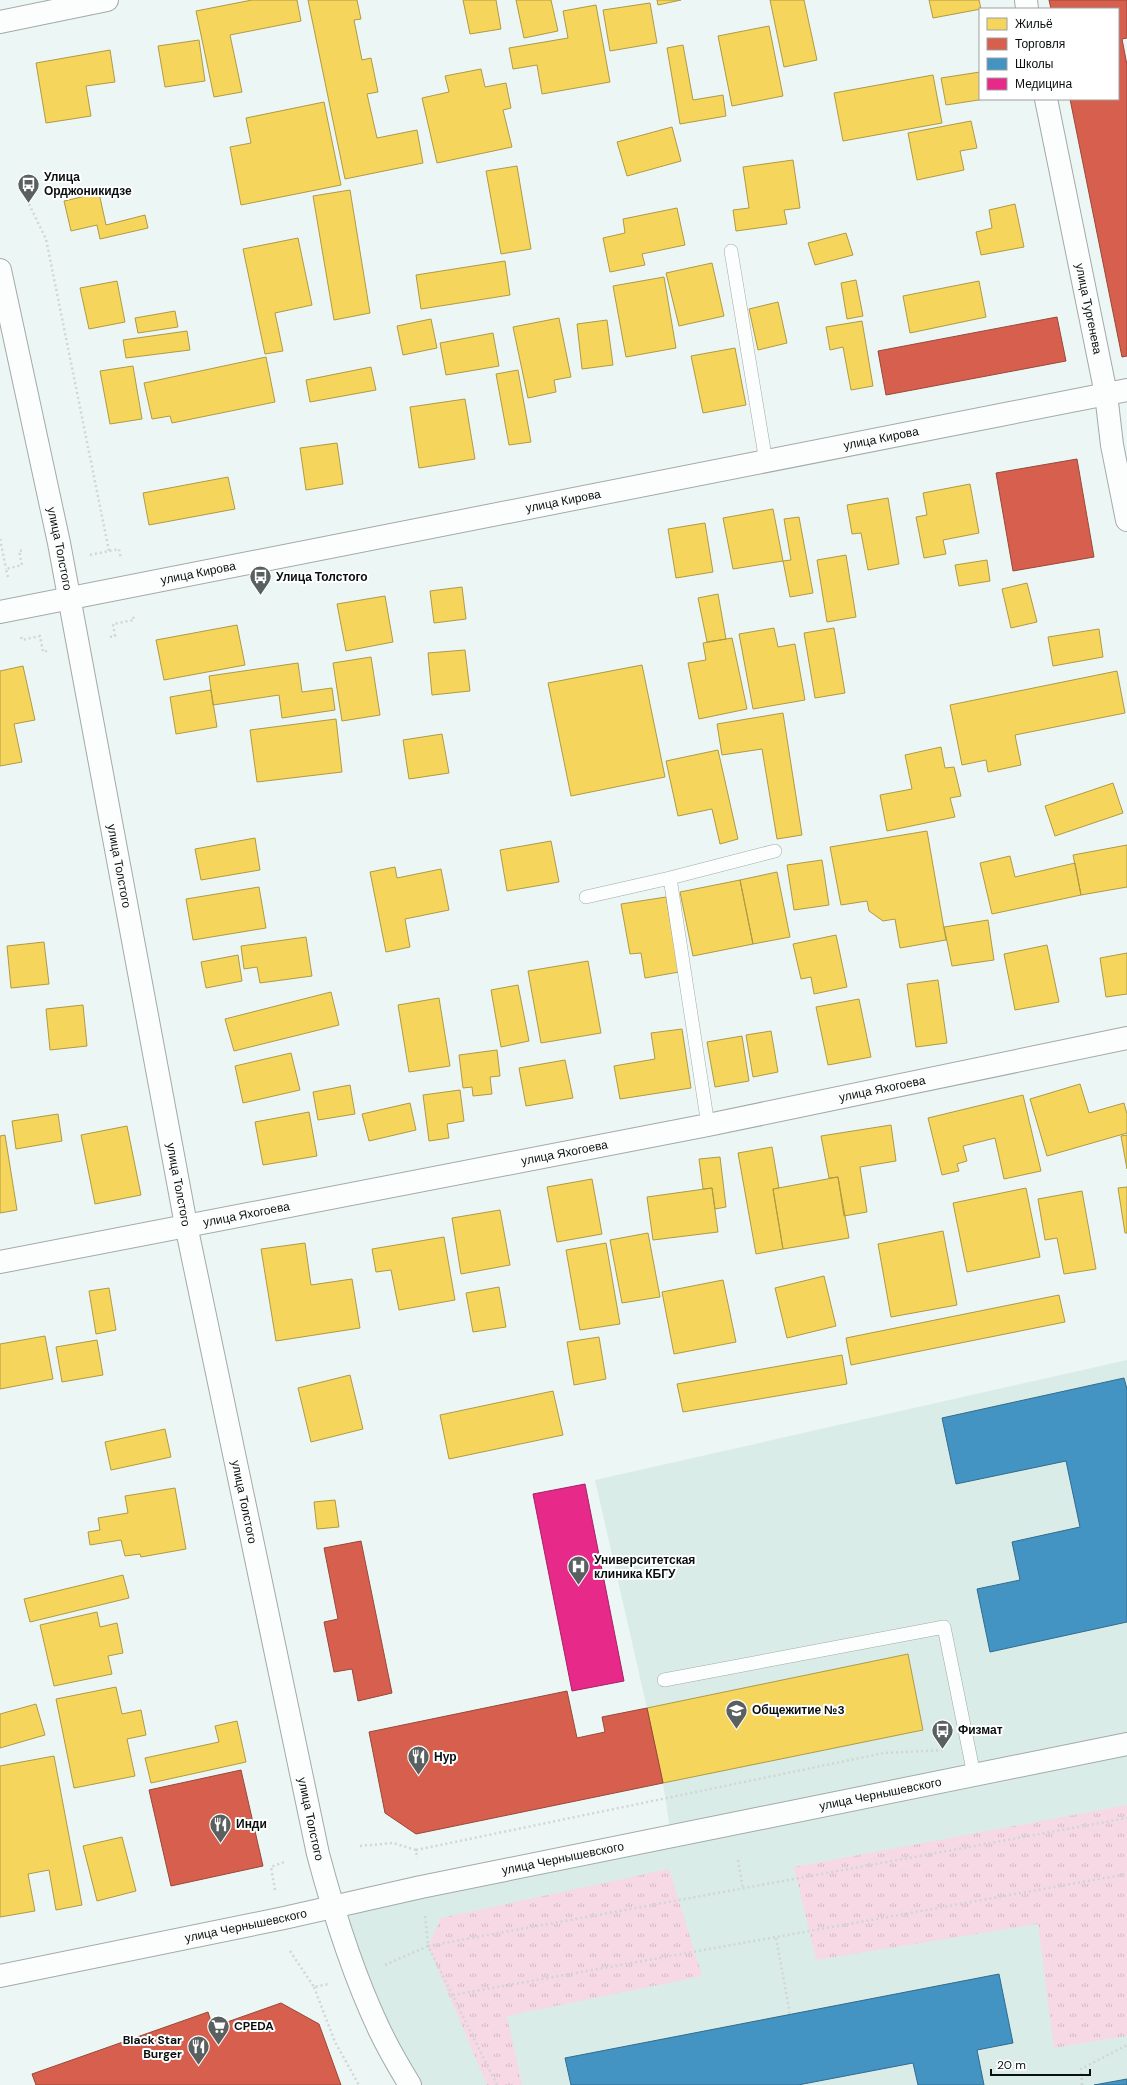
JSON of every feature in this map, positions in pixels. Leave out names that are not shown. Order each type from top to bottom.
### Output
[{"type":"street","points":[[0,22],[107,0]]},
{"type":"street","name":"улица Тургенева","points":[[1046,100],[1117,392],[1112,445],[1127,520]]},
{"type":"street","name":"улица Толстого","points":[[0,270],[59,543],[68,600],[186,1225],[318,1854],[332,1908],[379,2030],[410,2085]]},
{"type":"street","name":"улица Кирова","points":[[0,612],[68,600],[1117,392]]},
{"type":"street","name":"улица Яхогоева","points":[[0,1262],[708,1125],[1127,1038]]},
{"type":"street","name":"улица Чернышевского","points":[[0,1976],[332,1908],[421,1887],[1127,1744]]},
{"type":"lane","points":[[731,251],[766,462]]},
{"type":"lane","points":[[586,897],[670,878],[775,851]]},
{"type":"lane","points":[[670,878],[708,1125]]},
{"type":"lane","points":[[664,1680],[944,1626],[974,1775]]},
{"type":"path","points":[[29,204],[46,239],[109,551]]},
{"type":"path","points":[[0,539],[8,578]]},
{"type":"path","points":[[88,549],[89,555],[119,549],[121,558]]},
{"type":"path","points":[[6,568],[22,565],[19,551],[25,550]]},
{"type":"path","points":[[110,637],[115,636],[113,624],[134,620],[133,614]]},
{"type":"path","points":[[20,635],[22,640],[40,636],[43,652],[50,650]]},
{"type":"path","points":[[360,1846],[393,1843],[416,1850],[884,1753],[942,1750]]},
{"type":"path","points":[[385,1965],[428,1946],[1127,1818]]},
{"type":"path","points":[[416,1850],[417,1858]]},
{"type":"path","points":[[738,1860],[743,1888]]},
{"type":"path","points":[[276,1890],[271,1867],[284,1862]]},
{"type":"path","points":[[453,1995],[1127,1874]]},
{"type":"path","points":[[425,1914],[428,1946],[497,2085]]},
{"type":"path","points":[[776,1938],[790,2014]]},
{"type":"path","points":[[290,1951],[314,1987],[335,2042],[359,2085]]},
{"type":"path","points":[[314,1987],[329,1984]]},
{"type":"path","points":[[1082,2085],[1081,2069],[1127,2045]]},
{"type":"shaded area","points":[[1127,1360],[1127,2085],[410,2085],[332,1908],[671,1836],[663,1783],[647,1708],[595,1480]]},
{"type":"green space","points":[[1127,1805],[1127,2036],[1054,2048],[1038,1924],[816,1960],[794,1867]]},
{"type":"green space","points":[[669,1869],[702,1976],[507,2016],[522,2085],[487,2085],[428,1946],[441,1918]]},
{"type":"building: Жильё","points":[[252,0],[297,0],[301,21],[230,35],[242,92],[214,97],[196,11]]},
{"type":"building: Жильё","points":[[308,0],[357,0],[361,19],[354,20],[362,60],[371,58],[378,92],[367,94],[377,138],[417,130],[423,163],[345,179]]},
{"type":"building: Жильё","points":[[463,0],[496,0],[501,29],[470,34]]},
{"type":"building: Жильё","points":[[516,0],[551,0],[558,31],[524,38]]},
{"type":"building: Жильё","points":[[657,0],[681,0],[658,5]]},
{"type":"building: Жильё","points":[[770,0],[804,0],[817,60],[784,67]]},
{"type":"building: Жильё","points":[[929,0],[979,0],[981,8],[979,9],[933,18]]},
{"type":"building: Жильё","points":[[650,3],[657,43],[610,51],[603,10]]},
{"type":"building: Жильё","points":[[596,5],[610,82],[542,94],[537,65],[513,69],[509,48],[568,38],[563,11]]},
{"type":"building: Жильё","points":[[769,26],[783,96],[732,106],[718,36]]},
{"type":"building: Жильё","points":[[199,40],[205,81],[165,87],[158,46]]},
{"type":"building: Жильё","points":[[683,45],[693,100],[723,95],[726,116],[680,124],[667,48]]},
{"type":"building: Жильё","points":[[110,50],[115,82],[86,86],[91,116],[46,123],[36,63]]},
{"type":"building: Жильё","points":[[481,69],[485,87],[506,83],[511,108],[503,110],[512,147],[437,163],[422,98],[449,92],[445,76]]},
{"type":"building: Жильё","points":[[979,72],[979,100],[946,105],[941,78]]},
{"type":"building: Жильё","points":[[933,75],[942,123],[843,141],[834,93]]},
{"type":"building: Жильё","points":[[324,102],[341,185],[241,205],[230,147],[251,143],[246,118]]},
{"type":"building: Жильё","points":[[971,121],[977,148],[960,151],[964,170],[917,180],[908,133]]},
{"type":"building: Жильё","points":[[672,127],[681,161],[627,176],[617,142]]},
{"type":"building: Жильё","points":[[793,160],[800,208],[784,210],[787,224],[736,231],[733,210],[749,208],[743,167]]},
{"type":"building: Жильё","points":[[517,166],[531,249],[501,254],[486,171]]},
{"type":"building: Жильё","points":[[350,190],[370,313],[334,320],[313,196]]},
{"type":"building: Жильё","points":[[99,193],[106,225],[145,215],[148,228],[100,239],[97,225],[71,231],[64,201]]},
{"type":"building: Жильё","points":[[1015,204],[1024,247],[981,255],[976,232],[992,228],[989,210]]},
{"type":"building: Жильё","points":[[677,208],[685,245],[642,254],[645,265],[610,272],[603,238],[625,233],[623,219]]},
{"type":"building: Жильё","points":[[846,233],[853,255],[815,265],[808,243]]},
{"type":"building: Жильё","points":[[298,238],[312,305],[275,313],[283,351],[265,354],[243,249]]},
{"type":"building: Жильё","points":[[505,261],[510,295],[421,309],[416,275]]},
{"type":"building: Жильё","points":[[712,263],[724,316],[679,326],[666,273]]},
{"type":"building: Жильё","points":[[664,277],[676,348],[626,357],[613,286]]},
{"type":"building: Жильё","points":[[856,280],[863,316],[847,319],[841,283]]},
{"type":"building: Жильё","points":[[117,281],[125,322],[89,329],[80,288]]},
{"type":"building: Жильё","points":[[979,281],[986,317],[910,333],[903,296]]},
{"type":"building: Жильё","points":[[778,302],[787,343],[758,350],[749,309]]},
{"type":"building: Жильё","points":[[175,311],[178,327],[138,333],[135,318]]},
{"type":"building: Жильё","points":[[559,318],[571,377],[554,380],[556,392],[528,398],[513,327]]},
{"type":"building: Жильё","points":[[431,319],[437,348],[403,355],[397,326]]},
{"type":"building: Жильё","points":[[607,320],[613,365],[582,369],[577,324]]},
{"type":"building: Жильё","points":[[862,321],[873,386],[851,390],[843,347],[830,350],[826,327]]},
{"type":"building: Жильё","points":[[187,331],[190,350],[126,358],[123,340]]},
{"type":"building: Жильё","points":[[493,333],[499,366],[446,375],[440,343]]},
{"type":"building: Жильё","points":[[735,348],[746,405],[703,413],[691,356]]},
{"type":"building: Жильё","points":[[266,357],[275,402],[172,423],[170,416],[152,419],[144,383]]},
{"type":"building: Жильё","points":[[133,366],[142,419],[110,424],[100,371]]},
{"type":"building: Жильё","points":[[371,367],[376,390],[310,402],[306,380]]},
{"type":"building: Жильё","points":[[518,370],[531,442],[509,445],[496,374]]},
{"type":"building: Жильё","points":[[465,399],[475,459],[419,468],[410,407]]},
{"type":"building: Жильё","points":[[337,443],[343,484],[306,490],[300,448]]},
{"type":"building: Жильё","points":[[228,477],[235,509],[149,525],[143,493]]},
{"type":"building: Жильё","points":[[970,484],[979,533],[943,540],[946,554],[924,558],[916,517],[927,515],[923,493]]},
{"type":"building: Жильё","points":[[888,498],[899,564],[868,570],[861,533],[852,534],[847,505]]},
{"type":"building: Жильё","points":[[773,509],[783,561],[733,569],[723,518]]},
{"type":"building: Жильё","points":[[799,517],[813,593],[790,597],[783,561],[791,560],[784,519]]},
{"type":"building: Жильё","points":[[705,523],[713,572],[676,578],[668,529]]},
{"type":"building: Жильё","points":[[846,555],[856,617],[827,622],[817,560]]},
{"type":"building: Жильё","points":[[987,560],[990,581],[959,586],[955,565]]},
{"type":"building: Жильё","points":[[1027,583],[1037,622],[1011,628],[1002,589]]},
{"type":"building: Жильё","points":[[462,587],[466,619],[434,623],[430,591]]},
{"type":"building: Жильё","points":[[718,594],[726,639],[707,642],[698,598]]},
{"type":"building: Жильё","points":[[385,596],[393,642],[346,651],[337,604]]},
{"type":"building: Жильё","points":[[237,625],[245,665],[164,680],[156,640]]},
{"type":"building: Жильё","points":[[774,628],[778,647],[795,644],[805,700],[753,709],[739,634]]},
{"type":"building: Жильё","points":[[834,628],[845,693],[815,698],[804,633]]},
{"type":"building: Жильё","points":[[1099,629],[1103,657],[1053,666],[1048,637]]},
{"type":"building: Жильё","points":[[732,638],[747,709],[699,719],[688,663],[706,660],[703,643]]},
{"type":"building: Жильё","points":[[465,650],[470,691],[432,695],[428,653]]},
{"type":"building: Жильё","points":[[371,657],[380,715],[342,721],[333,663]]},
{"type":"building: Жильё","points":[[298,663],[302,692],[332,688],[335,710],[282,718],[279,695],[213,705],[209,676]]},
{"type":"building: Жильё","points":[[642,665],[665,777],[571,796],[548,683]]},
{"type":"building: Жильё","points":[[23,666],[35,720],[14,724],[22,762],[0,766],[0,671]]},
{"type":"building: Жильё","points":[[1117,671],[1125,713],[1015,735],[1021,765],[988,772],[986,760],[962,765],[950,705]]},
{"type":"building: Жильё","points":[[211,690],[217,727],[176,734],[170,697]]},
{"type":"building: Жильё","points":[[783,713],[802,835],[777,839],[762,749],[722,755],[717,724]]},
{"type":"building: Жильё","points":[[336,719],[342,772],[257,782],[250,730]]},
{"type":"building: Жильё","points":[[442,734],[449,773],[409,779],[403,740]]},
{"type":"building: Жильё","points":[[941,747],[945,768],[954,767],[961,796],[950,798],[955,817],[887,831],[880,795],[912,789],[905,755]]},
{"type":"building: Жильё","points":[[718,750],[738,839],[720,844],[712,809],[678,816],[666,761]]},
{"type":"building: Жильё","points":[[1113,783],[1123,813],[1055,836],[1045,806]]},
{"type":"building: Жильё","points":[[927,831],[946,940],[900,948],[895,919],[883,921],[869,911],[867,901],[841,905],[830,847]]},
{"type":"building: Жильё","points":[[255,838],[260,870],[201,880],[195,849]]},
{"type":"building: Жильё","points":[[551,841],[559,882],[507,891],[500,850]]},
{"type":"building: Жильё","points":[[1127,845],[1127,887],[1081,895],[1073,855]]},
{"type":"building: Жильё","points":[[1010,856],[1015,877],[1075,863],[1081,895],[992,914],[980,863]]},
{"type":"building: Жильё","points":[[822,860],[829,905],[794,910],[787,865]]},
{"type":"building: Жильё","points":[[395,867],[397,878],[441,869],[449,910],[405,919],[410,947],[386,952],[370,872]]},
{"type":"building: Жильё","points":[[777,872],[790,937],[753,944],[740,880]]},
{"type":"building: Жильё","points":[[740,880],[753,944],[693,956],[680,892]]},
{"type":"building: Жильё","points":[[259,887],[266,928],[193,940],[186,899]]},
{"type":"building: Жильё","points":[[666,897],[679,972],[645,978],[641,953],[630,954],[621,904]]},
{"type":"building: Жильё","points":[[988,920],[994,960],[952,966],[944,927]]},
{"type":"building: Жильё","points":[[836,935],[847,987],[814,994],[811,977],[801,979],[793,944]]},
{"type":"building: Жильё","points":[[306,937],[312,976],[260,983],[257,967],[244,969],[241,946]]},
{"type":"building: Жильё","points":[[44,942],[49,984],[11,988],[7,946]]},
{"type":"building: Жильё","points":[[1047,945],[1059,1002],[1015,1010],[1004,954]]},
{"type":"building: Жильё","points":[[1127,953],[1127,994],[1106,997],[1100,958]]},
{"type":"building: Жильё","points":[[238,955],[242,981],[206,988],[201,962]]},
{"type":"building: Жильё","points":[[588,961],[601,1033],[541,1043],[528,971]]},
{"type":"building: Жильё","points":[[938,980],[947,1043],[916,1047],[907,984]]},
{"type":"building: Жильё","points":[[518,985],[529,1041],[501,1047],[491,990]]},
{"type":"building: Жильё","points":[[331,992],[339,1025],[234,1051],[225,1019]]},
{"type":"building: Жильё","points":[[439,998],[450,1066],[409,1072],[398,1005]]},
{"type":"building: Жильё","points":[[859,999],[871,1057],[828,1065],[816,1007]]},
{"type":"building: Жильё","points":[[83,1005],[87,1046],[50,1050],[46,1009]]},
{"type":"building: Жильё","points":[[682,1029],[691,1088],[620,1099],[614,1066],[655,1059],[651,1033]]},
{"type":"building: Жильё","points":[[771,1031],[778,1072],[753,1077],[746,1035]]},
{"type":"building: Жильё","points":[[742,1036],[749,1081],[715,1087],[707,1042]]},
{"type":"building: Жильё","points":[[497,1050],[500,1076],[490,1077],[492,1094],[473,1096],[472,1087],[463,1088],[459,1055]]},
{"type":"building: Жильё","points":[[291,1053],[300,1090],[243,1103],[235,1066]]},
{"type":"building: Жильё","points":[[565,1060],[573,1098],[526,1106],[519,1068]]},
{"type":"building: Жильё","points":[[1080,1084],[1089,1113],[1124,1103],[1127,1114],[1127,1133],[1047,1156],[1030,1099]]},
{"type":"building: Жильё","points":[[350,1085],[355,1114],[318,1120],[313,1092]]},
{"type":"building: Жильё","points":[[460,1090],[464,1121],[447,1124],[449,1138],[429,1141],[423,1095]]},
{"type":"building: Жильё","points":[[1023,1095],[1041,1171],[1004,1179],[995,1138],[963,1146],[967,1161],[957,1164],[959,1171],[942,1175],[928,1118]]},
{"type":"building: Жильё","points":[[410,1103],[416,1130],[369,1141],[362,1114]]},
{"type":"building: Жильё","points":[[309,1112],[317,1156],[263,1165],[255,1122]]},
{"type":"building: Жильё","points":[[58,1114],[62,1141],[16,1149],[12,1121]]},
{"type":"building: Жильё","points":[[891,1125],[896,1161],[860,1167],[867,1212],[844,1216],[838,1177],[829,1178],[821,1136]]},
{"type":"building: Жильё","points":[[127,1126],[141,1195],[95,1204],[81,1135]]},
{"type":"building: Жильё","points":[[5,1135],[17,1210],[0,1213],[0,1136]]},
{"type":"building: Жильё","points":[[1127,1135],[1127,1169],[1121,1136]]},
{"type":"building: Жильё","points":[[772,1147],[779,1188],[773,1189],[783,1249],[756,1254],[738,1153]]},
{"type":"building: Жильё","points":[[720,1157],[726,1207],[715,1209],[712,1188],[703,1189],[699,1159]]},
{"type":"building: Жильё","points":[[838,1177],[849,1238],[783,1249],[773,1189]]},
{"type":"building: Жильё","points":[[592,1179],[602,1234],[557,1242],[547,1187]]},
{"type":"building: Жильё","points":[[1127,1187],[1127,1233],[1125,1233],[1118,1188]]},
{"type":"building: Жильё","points":[[712,1188],[718,1232],[653,1240],[647,1197]]},
{"type":"building: Жильё","points":[[1026,1188],[1040,1257],[967,1272],[953,1203]]},
{"type":"building: Жильё","points":[[1082,1191],[1096,1269],[1064,1274],[1057,1238],[1045,1240],[1038,1199]]},
{"type":"building: Жильё","points":[[500,1210],[510,1265],[461,1274],[452,1218]]},
{"type":"building: Жильё","points":[[943,1231],[957,1305],[891,1317],[878,1244]]},
{"type":"building: Жильё","points":[[648,1233],[660,1297],[622,1303],[610,1240]]},
{"type":"building: Жильё","points":[[444,1237],[455,1300],[399,1310],[391,1270],[376,1272],[372,1249]]},
{"type":"building: Жильё","points":[[305,1243],[311,1285],[352,1279],[360,1328],[276,1341],[261,1249]]},
{"type":"building: Жильё","points":[[606,1243],[620,1324],[580,1330],[566,1250]]},
{"type":"building: Жильё","points":[[824,1276],[836,1326],[787,1338],[775,1288]]},
{"type":"building: Жильё","points":[[723,1280],[736,1342],[674,1354],[662,1292]]},
{"type":"building: Жильё","points":[[499,1287],[506,1327],[473,1332],[466,1293]]},
{"type":"building: Жильё","points":[[109,1288],[116,1330],[96,1334],[89,1291]]},
{"type":"building: Жильё","points":[[1059,1295],[1065,1322],[851,1365],[846,1338]]},
{"type":"building: Жильё","points":[[45,1336],[53,1379],[0,1389],[0,1344]]},
{"type":"building: Жильё","points":[[599,1337],[606,1379],[574,1385],[567,1342]]},
{"type":"building: Жильё","points":[[97,1340],[103,1375],[62,1382],[56,1347]]},
{"type":"building: Жильё","points":[[842,1355],[847,1384],[683,1412],[677,1384]]},
{"type":"building: Жильё","points":[[350,1375],[363,1429],[311,1442],[298,1388]]},
{"type":"building: Жильё","points":[[553,1391],[563,1435],[449,1459],[440,1415]]},
{"type":"building: Жильё","points":[[165,1429],[171,1457],[111,1470],[105,1442]]},
{"type":"building: Жильё","points":[[175,1488],[186,1549],[141,1557],[140,1554],[125,1556],[121,1540],[90,1545],[88,1532],[100,1530],[98,1518],[128,1513],[125,1496]]},
{"type":"building: Жильё","points":[[335,1500],[339,1527],[317,1529],[314,1502]]},
{"type":"building: Жильё","points":[[123,1575],[129,1598],[30,1622],[24,1599]]},
{"type":"building: Жильё","points":[[97,1612],[100,1627],[117,1623],[123,1653],[108,1656],[112,1674],[54,1686],[40,1625]]},
{"type":"building: Жильё","points":[[908,1654],[923,1730],[663,1783],[647,1708]]},
{"type":"building: Жильё","points":[[116,1687],[122,1714],[141,1710],[146,1735],[127,1739],[135,1776],[74,1788],[56,1699]]},
{"type":"building: Жильё","points":[[36,1704],[45,1735],[0,1748],[0,1714]]},
{"type":"building: Жильё","points":[[237,1721],[246,1762],[151,1783],[145,1758],[219,1742],[215,1726]]},
{"type":"building: Жильё","points":[[54,1756],[82,1905],[56,1910],[49,1870],[28,1874],[35,1911],[0,1917],[0,1766]]},
{"type":"building: Жильё","points":[[122,1837],[136,1891],[97,1901],[83,1846]]},
{"type":"building: Торговля","points":[[1049,0],[1127,0],[1127,38],[1122,39],[1127,65],[1127,356],[1122,357],[1070,100],[1119,100],[1119,8],[1051,8]]},
{"type":"building: Торговля","points":[[1057,317],[1066,361],[886,395],[878,351]]},
{"type":"building: Торговля","points":[[1077,459],[1094,557],[1013,571],[996,473]]},
{"type":"building: Торговля","points":[[361,1541],[392,1693],[358,1701],[352,1669],[334,1672],[324,1622],[338,1619],[324,1548]]},
{"type":"building: Торговля","points":[[567,1691],[577,1738],[605,1732],[602,1717],[647,1708],[663,1783],[416,1834],[385,1813],[369,1732]]},
{"type":"building: Торговля","points":[[241,1770],[263,1866],[171,1886],[149,1790]]},
{"type":"building: Торговля","name":"CPEDA","points":[[281,2003],[319,2024],[341,2085],[36,2085],[32,2074],[208,2012],[213,2027]]},
{"type":"building: Школы","points":[[1124,1378],[1127,1389],[1127,1622],[990,1652],[977,1589],[1020,1580],[1012,1542],[1080,1527],[1066,1461],[956,1484],[942,1418]]},
{"type":"building: Школы","points":[[999,1974],[1013,2043],[977,2050],[984,2085],[918,2085],[913,2063],[798,2085],[571,2085],[565,2058]]},
{"type":"building: Школы","points":[[1127,2079],[1127,2085],[1094,2085]]},
{"type":"building: Медицина","name":"Университетская клиника КБГУ","points":[[585,1484],[624,1681],[572,1691],[533,1494]]},
{"type":"place","name":"Улица Орджоникидзе","points":[[29,204]]},
{"type":"place","name":"Улица Толстого","points":[[261,596]]},
{"type":"place","name":"Университетская клиника КБГУ","points":[[578,1586]]},
{"type":"place","name":"Общежитие №3","points":[[736,1730]]},
{"type":"place","name":"Физмат","points":[[942,1750]]},
{"type":"place","name":"Нур","points":[[418,1776]]},
{"type":"place","name":"Инди","points":[[220,1844]]},
{"type":"place","name":"CPEDA","points":[[219,2046]]},
{"type":"place","name":"Black Star Burger","points":[[198,2066]]}]
